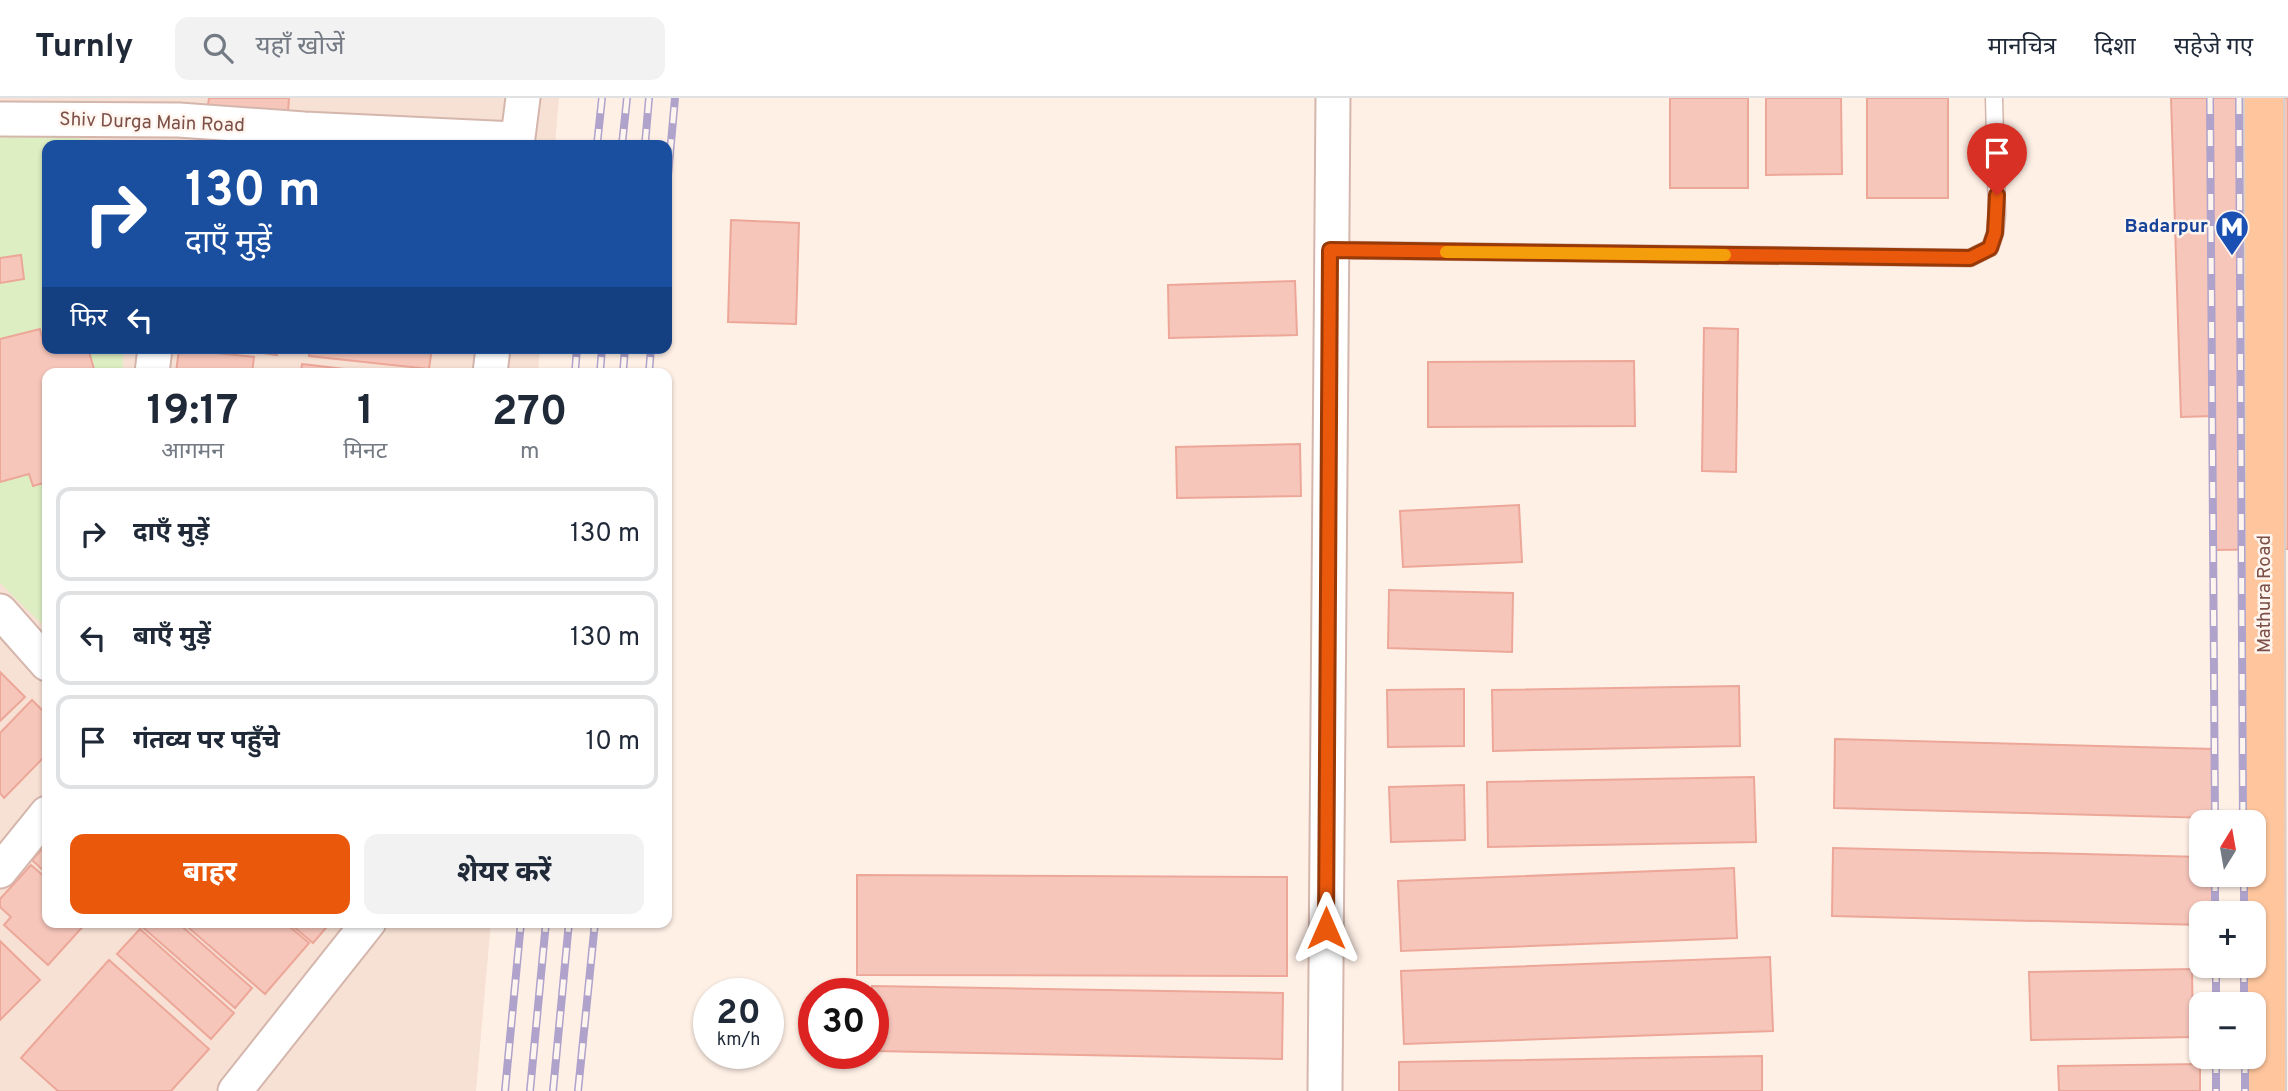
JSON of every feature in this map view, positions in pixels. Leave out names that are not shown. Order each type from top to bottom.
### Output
[{"type":"main road","name":"Mathura Road","points":[[2264,98],[2266,1091]]},
{"type":"street","points":[[517,140],[523,98]]},
{"type":"street","points":[[1325,1091],[1333,98]]},
{"type":"street","name":"Shiv Durga Main Road","points":[[0,119],[179,121],[484,140]]},
{"type":"street","points":[[0,611],[42,657]]},
{"type":"street","points":[[0,871],[42,819]]},
{"type":"street","points":[[234,1091],[364,928]]},
{"type":"lane","points":[[1330,250],[1970,258],[1990,248],[1995,233],[1997,215],[1994,98]]},
{"type":"shaded area","points":[[0,98],[559,98],[555,140],[42,140],[42,354],[540,354],[538,368],[42,368],[42,928],[490,928],[476,1091],[0,1091]]},
{"type":"green space","points":[[0,130],[91,140],[42,140],[42,354],[124,354],[122,368],[42,368],[42,624],[0,583]]},
{"type":"building","points":[[209,98],[289,98],[288,112],[208,105]]},
{"type":"building","points":[[1670,98],[1748,98],[1748,188],[1670,188]]},
{"type":"building","points":[[1766,98],[1841,98],[1842,174],[1766,175]]},
{"type":"building","points":[[1867,98],[1948,98],[1948,198],[1867,198]]},
{"type":"building","name":"Badarpur","points":[[2171,98],[2288,98],[2288,549],[2216,550],[2212,416],[2181,417]]},
{"type":"building","points":[[731,220],[799,223],[796,324],[728,322]]},
{"type":"building","points":[[21,255],[24,279],[0,283],[0,258]]},
{"type":"building","points":[[1295,281],[1297,335],[1169,338],[1168,285]]},
{"type":"building","points":[[1704,328],[1738,329],[1736,472],[1702,471]]},
{"type":"building","points":[[40,329],[42,354],[90,354],[94,368],[42,368],[42,483],[33,486],[29,474],[0,482],[0,339]]},
{"type":"building","points":[[178,354],[254,357],[253,368],[177,368]]},
{"type":"building","points":[[309,354],[431,354],[429,368]]},
{"type":"building","points":[[1634,361],[1635,426],[1428,427],[1428,362]]},
{"type":"building","points":[[302,364],[336,368],[302,368]]},
{"type":"building","points":[[1300,444],[1301,496],[1177,498],[1176,447]]},
{"type":"building","points":[[1519,505],[1522,562],[1403,567],[1400,511]]},
{"type":"building","points":[[1389,590],[1513,593],[1512,652],[1388,648]]},
{"type":"building","points":[[0,672],[25,697],[0,721]]},
{"type":"building","points":[[1739,686],[1740,746],[1493,751],[1492,690]]},
{"type":"building","points":[[1464,689],[1464,746],[1388,747],[1387,690]]},
{"type":"building","points":[[32,700],[42,710],[42,759],[4,798],[0,793],[0,733]]},
{"type":"building","points":[[1835,739],[2214,749],[2212,810],[2189,810],[2189,817],[1834,808]]},
{"type":"building","points":[[1754,777],[1756,842],[1488,847],[1487,782]]},
{"type":"building","points":[[1464,785],[1465,840],[1391,842],[1389,787]]},
{"type":"building","points":[[1833,848],[2189,857],[2189,887],[2215,887],[2214,901],[2189,901],[2189,925],[1832,916]]},
{"type":"building","points":[[42,849],[42,869],[32,860]]},
{"type":"building","points":[[31,865],[42,875],[42,928],[82,928],[48,965],[4,925],[11,917],[0,907],[0,899]]},
{"type":"building","points":[[1734,868],[1737,938],[1401,951],[1398,881]]},
{"type":"building","points":[[857,875],[1287,877],[1287,976],[857,975]]},
{"type":"building","points":[[144,928],[184,928],[252,988],[235,1008]]},
{"type":"building","points":[[189,928],[291,928],[309,943],[265,994]]},
{"type":"building","points":[[295,928],[326,928],[313,943]]},
{"type":"building","points":[[140,929],[234,1013],[211,1039],[117,954]]},
{"type":"building","points":[[0,941],[40,980],[0,1020]]},
{"type":"building","points":[[1770,957],[1773,1031],[1404,1044],[1401,971]]},
{"type":"building","points":[[109,960],[209,1049],[171,1091],[58,1091],[21,1058]]},
{"type":"building","points":[[2189,969],[2192,992],[2189,992],[2189,1037],[2031,1040],[2029,972]]},
{"type":"building","points":[[889,986],[1283,993],[1282,1059],[889,1051]]},
{"type":"building","points":[[1762,1056],[1762,1091],[1399,1091],[1399,1062]]},
{"type":"building","points":[[2189,1064],[2189,1069],[2200,1069],[2200,1091],[2059,1091],[2058,1066]]},
{"type":"railway","points":[[598,140],[602,98]]},
{"type":"railway","points":[[623,140],[627,98]]},
{"type":"railway","points":[[645,140],[649,98]]},
{"type":"railway","points":[[671,140],[675,98]]},
{"type":"railway","points":[[2210,98],[2215,810]]},
{"type":"railway","points":[[2239,98],[2243,810]]},
{"type":"railway","points":[[575,368],[577,354]]},
{"type":"railway","points":[[600,368],[602,354]]},
{"type":"railway","points":[[623,368],[625,354]]},
{"type":"railway","points":[[649,368],[651,354]]},
{"type":"railway","points":[[2215,887],[2215,901]]},
{"type":"railway","points":[[2244,887],[2244,901]]},
{"type":"railway","points":[[505,1091],[520,928]]},
{"type":"railway","points":[[530,1091],[545,928]]},
{"type":"railway","points":[[553,1091],[568,928]]},
{"type":"railway","points":[[578,1091],[594,928]]},
{"type":"railway","points":[[2216,978],[2216,992]]},
{"type":"railway","points":[[2244,978],[2244,992]]},
{"type":"railway","points":[[2216,1069],[2216,1091]]},
{"type":"railway","points":[[2245,1069],[2245,1091]]},
{"type":"slow traffic","points":[[1446,252],[1725,255]]},
{"type":"place","name":"Badarpur","points":[[2232,257]]},
{"type":"route","points":[[1326,928],[1330,250],[1970,258],[1990,248],[1995,233],[1997,195]]}]
